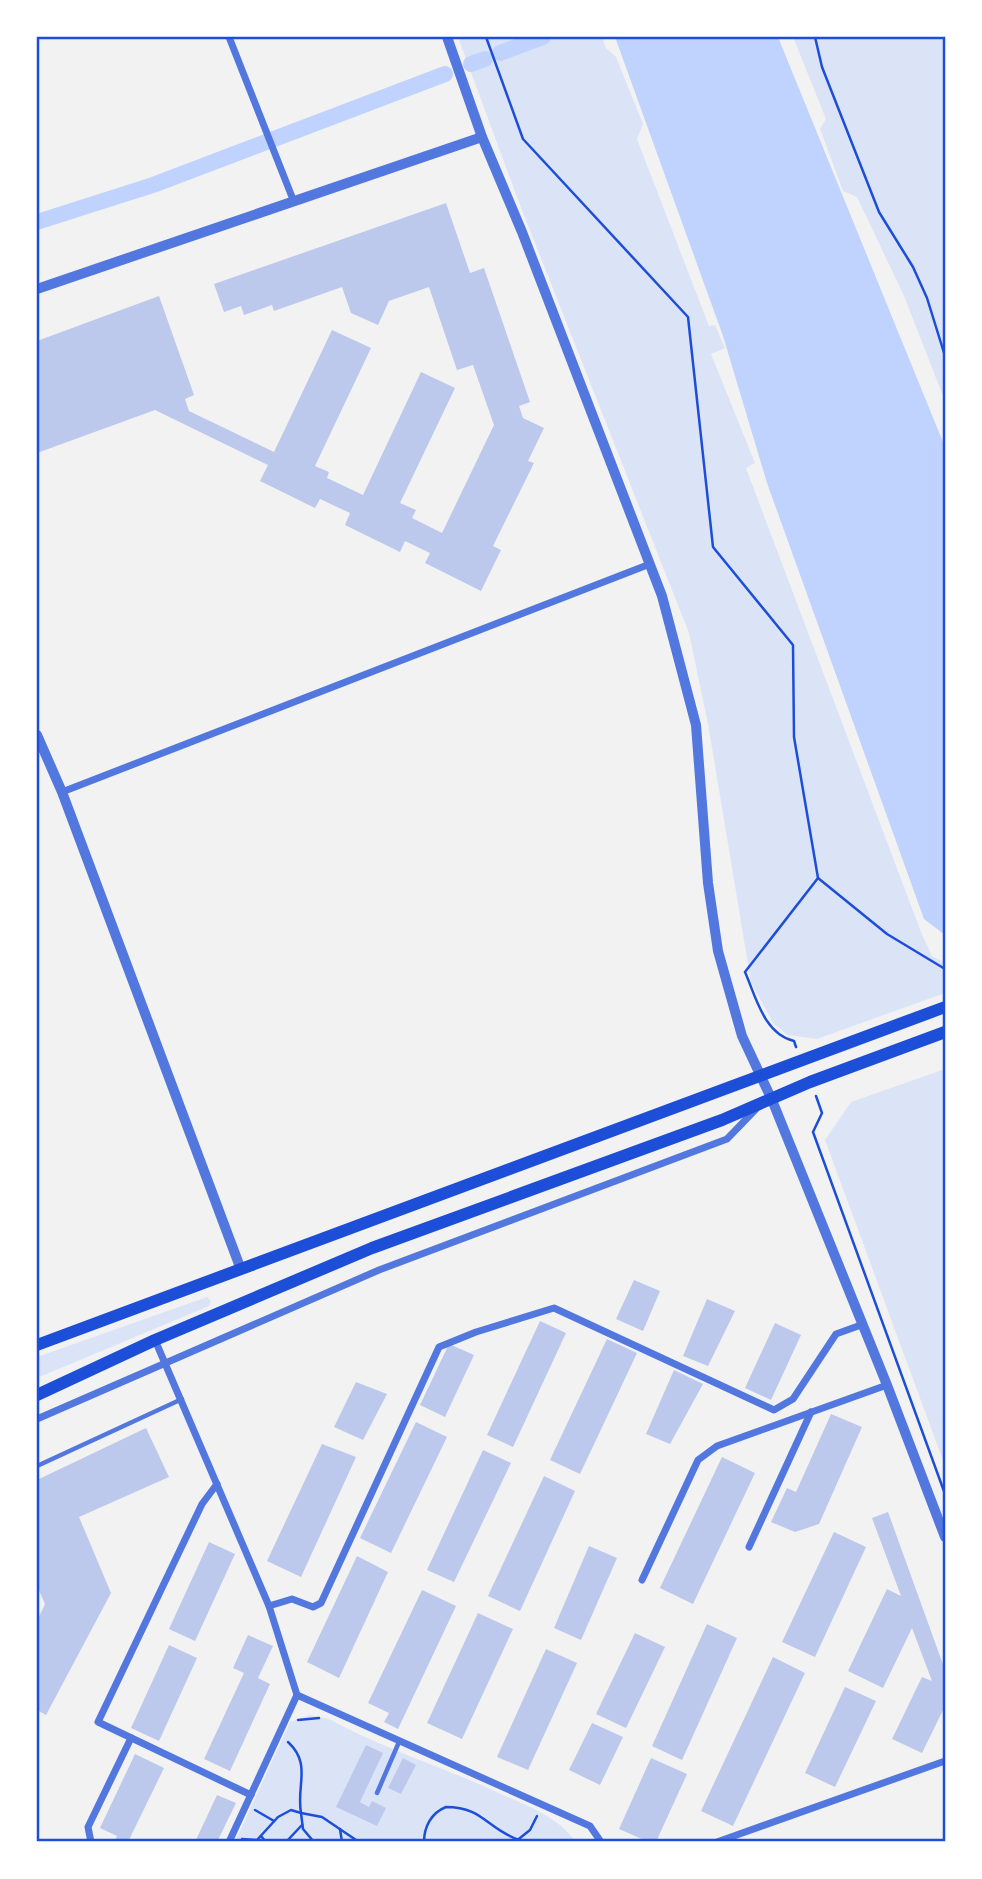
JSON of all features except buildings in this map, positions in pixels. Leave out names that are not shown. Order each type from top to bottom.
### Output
[{"type":"main road","points":[[37,1345],[240,1267],[945,1007]]},
{"type":"main road","points":[[37,1395],[156,1339],[372,1248],[766,1102],[810,1082],[945,1032]]},
{"type":"street","points":[[229,37],[294,202]]},
{"type":"street","points":[[447,37],[482,137],[522,232],[662,596],[696,725],[708,883],[718,951],[742,1036],[759,1075],[766,1102],[887,1385],[945,1537]]},
{"type":"street","points":[[37,289],[482,137]]},
{"type":"street","points":[[62,792],[650,564]]},
{"type":"street","points":[[37,735],[62,792],[240,1267]]},
{"type":"street","points":[[37,1419],[368,1275],[727,1139],[766,1102]]},
{"type":"street","points":[[269,1606],[292,1599],[313,1607],[321,1603],[439,1347],[476,1332],[554,1308],[774,1410],[793,1399],[836,1334],[861,1325]]},
{"type":"street","points":[[156,1339],[269,1606],[297,1695],[229,1842]]},
{"type":"street","points":[[642,1580],[698,1460],[717,1446],[887,1385]]},
{"type":"street","points":[[749,1547],[811,1412]]},
{"type":"street","points":[[217,1484],[202,1504],[98,1722],[251,1795]]},
{"type":"street","points":[[297,1695],[590,1826],[601,1842]]},
{"type":"street","points":[[92,1842],[88,1827],[131,1738]]},
{"type":"street","points":[[718,1842],[945,1761]]},
{"type":"lane","points":[[37,1466],[183,1399]]},
{"type":"lane","points":[[377,1793],[400,1741]]},
{"type":"path","points":[[486,37],[523,139],[688,317],[713,547],[793,645],[794,737],[818,878],[887,934],[945,969]]},
{"type":"path","points":[[815,37],[822,66],[879,212],[918,277],[945,356]]},
{"type":"path","points":[[802,1061],[794,1041],[776,1033],[761,1011],[746,972],[818,878]]},
{"type":"path","points":[[810,1082],[822,1113],[813,1132],[945,1494]]},
{"type":"path","points":[[286,1740],[302,1761],[300,1813],[302,1825],[314,1842]]},
{"type":"path","points":[[424,1842],[425,1830],[431,1819],[446,1807],[468,1808],[517,1841],[530,1830],[538,1814]]},
{"type":"path","points":[[248,1819],[253,1809],[274,1821]]},
{"type":"path","points":[[244,1829],[239,1839],[250,1842],[291,1810],[322,1817],[359,1842]]},
{"type":"path","points":[[286,1842],[302,1825]]},
{"type":"path","points":[[340,1828],[342,1842]]},
{"type":"path","points":[[261,1836],[265,1842]]},
{"type":"shaded area","points":[[458,37],[602,37],[606,48],[616,57],[643,124],[637,139],[709,326],[715,325],[725,348],[711,354],[755,463],[746,468],[921,932],[932,956],[945,963],[945,993],[817,1039],[787,1035],[773,1023],[751,982],[708,724],[689,633],[518,200]]},
{"type":"shaded area","points":[[793,37],[945,37],[945,401],[904,296],[857,197],[843,191],[820,129],[826,119]]},
{"type":"shaded area","points":[[942,1070],[945,1077],[945,1466],[825,1140],[851,1102]]},
{"type":"shaded area","points":[[207,1297],[211,1301],[209,1306],[37,1378],[37,1357]]},
{"type":"shaded area","points":[[310,1715],[329,1719],[371,1740],[532,1808],[551,1819],[576,1842],[235,1842],[290,1722]]},
{"type":"water","points":[[615,37],[778,37],[945,447],[945,935],[924,919],[767,483],[723,336]]},
{"type":"waterway","points":[[500,53],[543,37]]},
{"type":"waterway","points":[[471,64],[485,59]]},
{"type":"waterway","points":[[37,222],[153,185],[445,74]]}]
